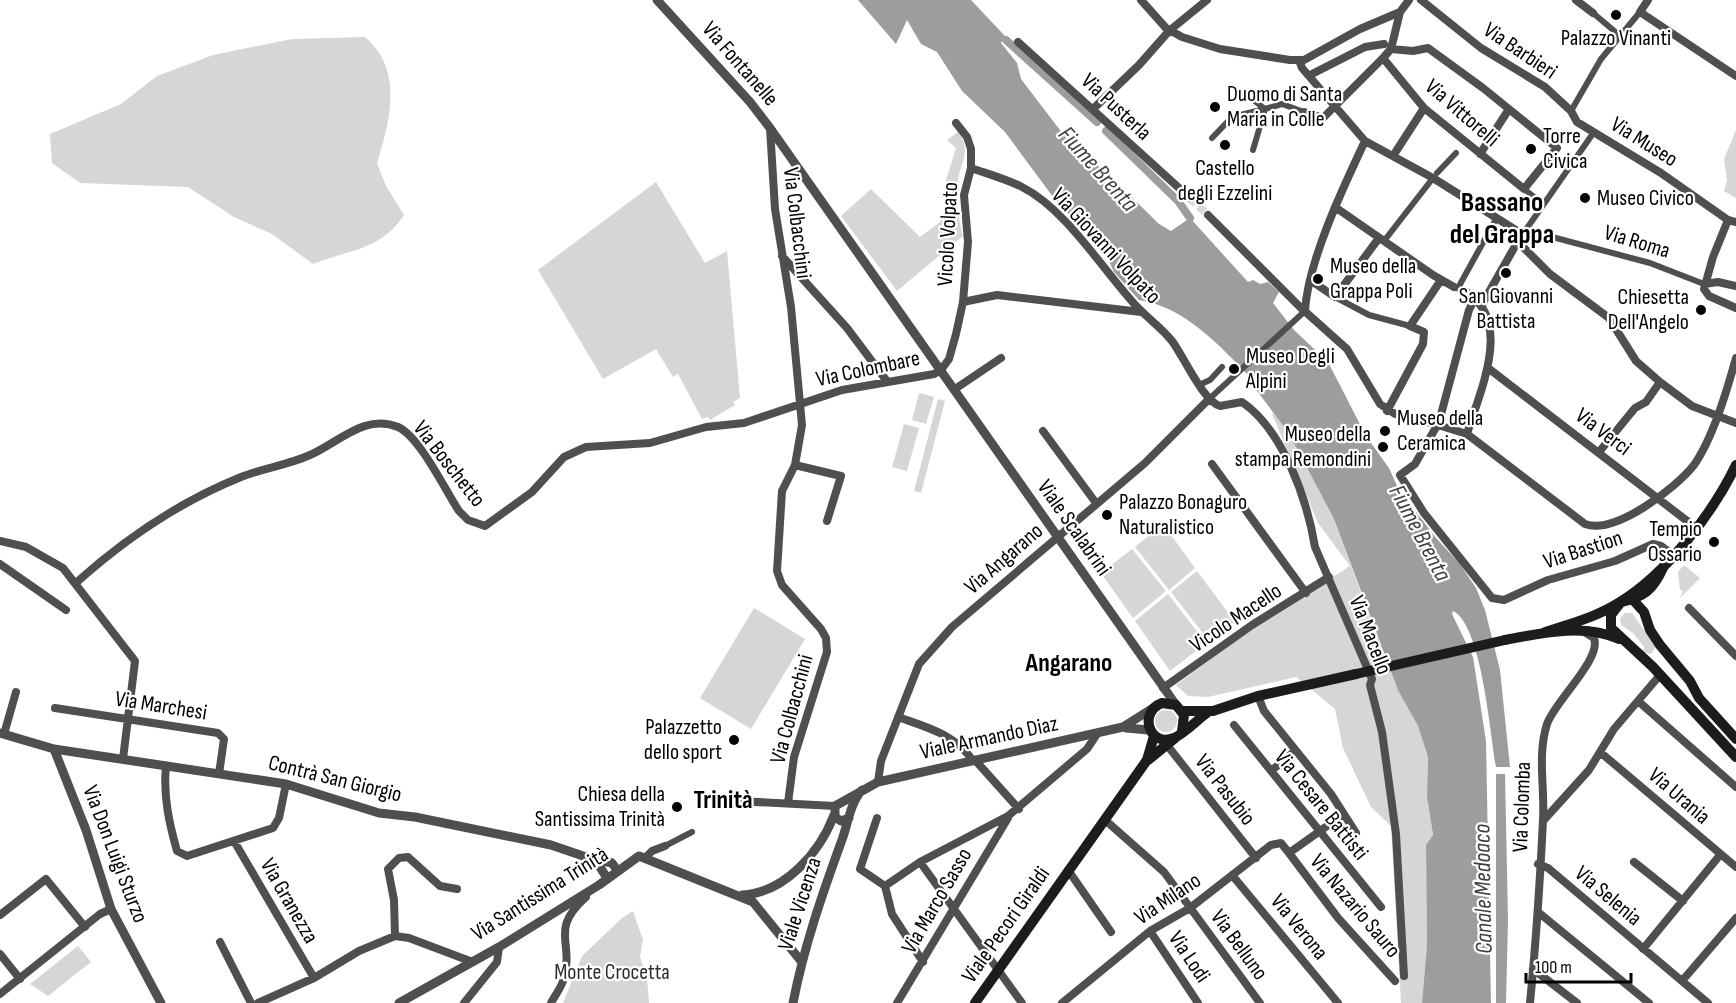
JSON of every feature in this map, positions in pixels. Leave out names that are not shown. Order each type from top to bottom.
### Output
[{"type":"main road","points":[[1736,465],[1733,476],[1648,591],[1634,601],[1621,602],[1611,615],[1611,628],[1644,658],[1736,757]]},
{"type":"main road","points":[[1543,633],[1596,614],[1621,602],[1663,568]]},
{"type":"main road","points":[[1634,601],[1644,612],[1650,630],[1660,645],[1690,681],[1699,698],[1736,739]]},
{"type":"main road","points":[[1152,733],[1148,717],[1157,705],[1211,710],[1258,696],[1505,640],[1586,626],[1611,628]]},
{"type":"main road","points":[[1561,631],[1599,632],[1622,640]]},
{"type":"main road","points":[[1644,658],[1656,655],[1660,645]]},
{"type":"main road","points":[[1179,708],[1185,721],[1180,734]]},
{"type":"main road","points":[[1180,734],[1211,710]]},
{"type":"main road","name":"Viale Armando Diaz","points":[[1152,733],[1166,740],[1180,734]]},
{"type":"main road","name":"Viale Pecori Giraldi","points":[[1147,760],[1152,733]]},
{"type":"main road","name":"Viale Pecori Giraldi","points":[[975,1003],[1147,760],[1180,734]]},
{"type":"street","name":"Via Fontanelle","points":[[657,0],[750,102],[770,128]]},
{"type":"street","points":[[1141,0],[1169,31],[1220,49],[1275,59],[1299,60],[1400,12]]},
{"type":"street","points":[[1093,109],[1139,65],[1169,31],[1207,0]]},
{"type":"street","points":[[1212,138],[1232,117],[1282,104],[1323,118],[1391,50],[1400,12],[1409,0]]},
{"type":"street","name":"Via Barbieri","points":[[1421,0],[1481,48],[1545,87],[1571,111]]},
{"type":"street","points":[[1576,0],[1619,35]]},
{"type":"street","points":[[1571,111],[1601,59],[1648,0]]},
{"type":"street","points":[[1640,12],[1736,76]]},
{"type":"street","name":"Via Pusterla","points":[[1018,42],[1093,109],[1167,180],[1190,198]]},
{"type":"street","points":[[1310,75],[1357,50],[1384,44]]},
{"type":"street","points":[[1391,50],[1413,51],[1423,47],[1428,48],[1557,148],[1524,189],[1542,206]]},
{"type":"street","name":"Via Vittorelli","points":[[1383,58],[1424,108],[1524,189]]},
{"type":"street","points":[[1299,60],[1365,141],[1435,176],[1496,219],[1526,229]]},
{"type":"street","points":[[1243,92],[1265,110]]},
{"type":"street","points":[[1393,156],[1424,108]]},
{"type":"street","points":[[1480,154],[1509,109]]},
{"type":"street","points":[[1252,150],[1265,110]]},
{"type":"street","name":"Via Museo","points":[[1571,111],[1574,120],[1661,173],[1732,221]]},
{"type":"street","points":[[956,123],[967,137],[971,149],[971,168]]},
{"type":"street","name":"Via Colbacchini","points":[[770,128],[775,209],[801,402],[802,425],[795,465],[782,491],[777,571],[782,585],[821,629],[826,638],[827,652],[794,757],[788,803]]},
{"type":"street","name":"Viale Scalabrini","points":[[770,128],[955,389],[1056,538],[1163,689],[1179,708]]},
{"type":"street","points":[[1477,303],[1594,132]]},
{"type":"street","points":[[1305,311],[1310,280],[1335,207],[1365,141]]},
{"type":"street","points":[[1335,297],[1456,153]]},
{"type":"street","name":"Vicolo Volpato","points":[[963,302],[968,242],[964,195],[971,168]]},
{"type":"street","name":"Via Giovanni Volpato","points":[[971,168],[1022,187],[1042,200],[1066,224],[1141,312],[1162,327],[1195,375],[1208,400]]},
{"type":"street","points":[[1335,207],[1433,275],[1472,294],[1490,325],[1488,368],[1467,434]]},
{"type":"street","points":[[1208,215],[1347,349],[1373,394],[1387,411],[1467,434],[1585,524],[1622,521],[1657,497],[1694,464],[1717,415],[1736,358]]},
{"type":"street","points":[[1457,287],[1496,219]]},
{"type":"street","points":[[1732,221],[1704,284],[1704,289],[1710,296],[1736,308]]},
{"type":"street","name":"Via Roma","points":[[1526,229],[1650,263],[1704,284],[1718,282],[1736,286]]},
{"type":"street","points":[[1518,242],[1551,274],[1609,318],[1636,361],[1660,382],[1692,406],[1736,423]]},
{"type":"street","points":[[782,256],[847,328],[886,381]]},
{"type":"street","points":[[1310,280],[1351,308],[1410,326],[1425,335],[1387,411]]},
{"type":"street","points":[[1410,326],[1441,280]]},
{"type":"street","points":[[963,302],[997,295],[1141,312]]},
{"type":"street","name":"Via Colombare","points":[[801,402],[886,381],[934,374],[949,360],[963,302]]},
{"type":"street","name":"Via Bastion","points":[[1477,303],[1469,310],[1439,422],[1415,465],[1400,475],[1424,513],[1492,598],[1504,600],[1548,580],[1615,561],[1653,544],[1661,546],[1673,555]]},
{"type":"street","name":"Via Angarano","points":[[878,782],[881,761],[919,663],[929,651],[952,627],[1145,463],[1208,400],[1298,320],[1305,311]]},
{"type":"street","points":[[955,389],[1001,358]]},
{"type":"street","points":[[1199,386],[1210,380],[1222,367]]},
{"type":"street","name":"Via Verci","points":[[1488,368],[1695,527]]},
{"type":"street","points":[[1599,452],[1631,412],[1646,402],[1660,382]]},
{"type":"street","name":"Via Macello","points":[[1208,400],[1220,406],[1242,402],[1259,417],[1283,449],[1312,525],[1315,547],[1361,657],[1366,661],[1382,732],[1396,834],[1404,976]]},
{"type":"street","name":"Via Boschetto","points":[[77,582],[116,547],[180,507],[244,476],[283,466],[317,452],[366,425],[389,425],[407,433],[459,512],[468,520],[485,526],[532,492],[564,457],[574,451],[586,447],[650,443],[706,428],[744,423],[801,402]]},
{"type":"street","points":[[1043,431],[1096,503]]},
{"type":"street","points":[[1212,464],[1306,592]]},
{"type":"street","points":[[795,465],[841,476],[827,521]]},
{"type":"street","points":[[0,552],[2,542],[26,547],[48,557],[77,582],[135,661],[123,759]]},
{"type":"street","points":[[0,564],[66,610]]},
{"type":"street","name":"Vicolo Macello","points":[[1163,689],[1252,625],[1329,577]]},
{"type":"street","points":[[1689,608],[1736,656]]},
{"type":"street","name":"Via Colomba","points":[[1530,1003],[1543,821],[1541,771],[1547,724],[1555,707],[1592,658],[1597,644],[1594,638],[1586,632]]},
{"type":"street","points":[[1543,821],[1578,783],[1614,729],[1660,675]]},
{"type":"street","points":[[1157,705],[1163,689]]},
{"type":"street","points":[[2,733],[16,692]]},
{"type":"street","points":[[1258,696],[1263,711],[1344,814],[1356,833]]},
{"type":"street","points":[[1638,701],[1736,787]]},
{"type":"street","name":"Viale Armando Diaz","points":[[836,809],[863,789],[878,782],[1123,728],[1157,705]]},
{"type":"street","name":"Via Marchesi","points":[[55,708],[218,733],[224,739],[219,774]]},
{"type":"street","points":[[898,717],[944,734],[956,742],[1019,809]]},
{"type":"street","name":"Via Cesare Battisti","points":[[1234,725],[1381,908]]},
{"type":"street","name":"Viale Armando Diaz","points":[[1123,728],[1152,733]]},
{"type":"street","name":"Contrà San Giorgio","points":[[2,733],[54,749],[286,784],[379,813],[415,817],[551,845],[612,863],[617,870]]},
{"type":"street","points":[[885,886],[920,862],[1019,809],[1094,742],[1097,734]]},
{"type":"street","name":"Via Pasubio","points":[[1167,745],[1256,858]]},
{"type":"street","name":"Via Don Luigi Sturzo","points":[[54,749],[86,830],[111,909],[161,1003]]},
{"type":"street","points":[[1270,771],[1295,751]]},
{"type":"street","name":"Via Urania","points":[[1600,752],[1736,867]]},
{"type":"street","points":[[166,766],[164,785],[177,851],[187,856],[273,828],[279,819],[286,784]]},
{"type":"street","points":[[836,809],[840,821],[851,814],[863,789]]},
{"type":"street","points":[[737,801],[788,803],[836,809],[849,804],[851,814]]},
{"type":"street","points":[[759,907],[758,898],[766,890],[792,874],[810,856],[836,809]]},
{"type":"street","name":"Viale Vicenza","points":[[793,1003],[801,961],[851,814]]},
{"type":"street","points":[[1292,850],[1344,814]]},
{"type":"street","name":"Via Marco Sasso","points":[[897,1003],[1008,816]]},
{"type":"street","points":[[877,818],[860,869],[885,886],[892,914],[923,962]]},
{"type":"street","name":"Via Belluno","points":[[1105,820],[1164,872],[1260,1003]]},
{"type":"street","name":"Via Santissima Trinità","points":[[395,936],[409,938],[470,961],[499,946],[585,893],[633,858],[646,857],[652,851],[692,832]]},
{"type":"street","name":"Via Granezza","points":[[234,841],[314,978]]},
{"type":"street","name":"Via Milano","points":[[1062,1003],[1150,932],[1190,908],[1271,845],[1281,843],[1292,850]]},
{"type":"street","name":"Via Nazario Sauro","points":[[1292,850],[1338,918],[1395,981]]},
{"type":"street","points":[[1642,949],[1720,855]]},
{"type":"street","points":[[258,1003],[314,978],[359,951],[395,936],[394,900],[388,869],[399,858],[408,857],[440,886],[457,889]]},
{"type":"street","points":[[646,857],[740,895],[759,907],[801,961]]},
{"type":"street","name":"Contrà San Giorgio","points":[[589,858],[600,867],[607,878]]},
{"type":"street","points":[[920,862],[1022,1003]]},
{"type":"street","points":[[1634,862],[1683,901]]},
{"type":"street","name":"Via Selenia","points":[[1539,864],[1548,868],[1708,1003]]},
{"type":"street","name":"Viale Pecori Giraldi","points":[[1068,870],[1111,932]]},
{"type":"street","name":"Via Verona","points":[[1232,875],[1338,1003]]},
{"type":"street","points":[[0,915],[46,879],[85,927]]},
{"type":"street","points":[[740,895],[766,890]]},
{"type":"street","points":[[551,1003],[564,979],[566,920],[572,909],[586,897],[585,893]]},
{"type":"street","points":[[0,994],[111,909]]},
{"type":"street","points":[[1538,912],[1649,1003]]},
{"type":"street","points":[[1682,981],[1736,918]]},
{"type":"street","name":"Via Lodi","points":[[1150,932],[1198,1003]]},
{"type":"street","points":[[220,942],[251,1003]]},
{"type":"street","points":[[464,1003],[497,962],[499,946]]},
{"type":"street","points":[[0,954],[20,979]]},
{"type":"street","points":[[399,1003],[470,961]]},
{"type":"street","points":[[1533,969],[1576,1003]]},
{"type":"green space","points":[[365,37],[377,50],[385,65],[389,80],[389,113],[377,163],[386,186],[404,215],[385,236],[363,247],[313,264],[272,234],[234,217],[188,187],[80,183],[52,163],[50,134],[121,104],[157,76],[213,55],[292,39]]},
{"type":"green space","points":[[1736,130],[1736,198],[1724,191],[1727,181],[1724,159]]},
{"type":"green space","points":[[958,132],[965,151],[957,194],[963,236],[897,291],[841,216],[871,189],[920,237],[940,222],[950,197],[946,180],[956,148],[947,140]]},
{"type":"green space","points":[[656,182],[705,263],[727,251],[740,398],[733,402],[735,405],[710,420],[708,417],[702,419],[678,374],[673,377],[656,349],[603,379],[538,270]]},
{"type":"green space","points":[[919,393],[934,397],[926,424],[912,420]]},
{"type":"green space","points":[[938,399],[945,401],[921,493],[914,491]]},
{"type":"green space","points":[[1274,413],[1288,432],[1334,519],[1373,626],[1418,726],[1428,757],[1427,797],[1433,836],[1426,846],[1427,944],[1422,1003],[1401,1003],[1391,826],[1371,807],[1343,748],[1335,709],[1296,677],[1208,697],[1188,696],[1176,685],[1243,635],[1350,566],[1318,523],[1272,414]]},
{"type":"green space","points":[[904,424],[919,428],[907,471],[892,467]]},
{"type":"green space","points":[[1163,524],[1195,568],[1169,590],[1135,547]]},
{"type":"green space","points":[[1132,549],[1166,591],[1133,618],[1101,573]]},
{"type":"green space","points":[[1683,566],[1700,578],[1680,598],[1683,591],[1680,590],[1678,572]]},
{"type":"green space","points":[[1197,571],[1235,622],[1209,641],[1171,592]]},
{"type":"green space","points":[[1168,594],[1206,643],[1170,671],[1135,621]]},
{"type":"green space","points":[[754,608],[805,639],[751,729],[700,698]]},
{"type":"green space","points":[[1625,613],[1632,613],[1656,647],[1651,654],[1641,652],[1645,648],[1633,633],[1621,625],[1620,618]]},
{"type":"green space","points":[[1166,710],[1174,713],[1177,721],[1174,729],[1166,732],[1158,729],[1155,721],[1158,713]]},
{"type":"green space","name":"Monte Crocetta","points":[[633,911],[643,940],[640,957],[647,978],[649,1003],[563,1003],[582,956],[622,918]]},
{"type":"green space","points":[[78,946],[91,962],[48,996],[30,984]]},
{"type":"water","name":"Fiume Brenta","points":[[858,0],[971,0],[1005,36],[1001,43],[1017,63],[1021,79],[1069,142],[1108,174],[1159,224],[1171,231],[1190,218],[1248,282],[1253,280],[1260,284],[1268,282],[1279,292],[1273,303],[1294,330],[1328,362],[1366,436],[1389,468],[1398,488],[1436,538],[1460,564],[1476,588],[1485,610],[1500,670],[1510,767],[1496,767],[1478,658],[1463,620],[1453,611],[1452,614],[1473,657],[1486,741],[1491,1003],[1422,1003],[1427,944],[1426,845],[1433,835],[1427,797],[1428,757],[1418,726],[1398,690],[1334,519],[1288,432],[1251,383],[1250,377],[1213,340],[1171,310],[1139,300],[1114,272],[1102,247],[1056,201],[1005,132],[962,91],[937,52],[921,44],[907,20],[896,44]]},
{"type":"water","name":"Canale Medoaco","points":[[1496,774],[1505,774],[1508,919],[1506,1003],[1496,1003]]},
{"type":"waterway","points":[[1006,40],[1097,122]]},
{"type":"waterway","points":[[1106,131],[1178,201],[1190,218]]},
{"type":"tunnel","points":[[1190,198],[1208,215]]},
{"type":"place","name":"Palazzo Vinanti","points":[[1616,15]]},
{"type":"place","name":"Duomo di Santa Maria in Colle","points":[[1215,107]]},
{"type":"place","name":"Castello degli Ezzelini","points":[[1225,145]]},
{"type":"place","name":"Torre Civica","points":[[1531,149]]},
{"type":"place","name":"Museo Civico","points":[[1585,198]]},
{"type":"place","name":"San Giovanni Battista","points":[[1506,273]]},
{"type":"place","name":"Museo della Grappa Poli","points":[[1318,279]]},
{"type":"place","name":"Chiesetta Dell'Angelo","points":[[1701,310]]},
{"type":"place","name":"Museo Degli Alpini","points":[[1234,369]]},
{"type":"place","name":"Museo della Ceramica","points":[[1385,431]]},
{"type":"place","name":"Museo della stampa Remondini","points":[[1383,447]]},
{"type":"place","name":"Palazzo Bonaguro Naturalistico","points":[[1107,515]]},
{"type":"place","name":"Tempio Ossario","points":[[1714,542]]},
{"type":"place","name":"Palazzetto dello sport","points":[[734,740]]},
{"type":"place","name":"Chiesa della Santissima Trinità","points":[[677,807]]},
{"type":"district","name":"Bassano del Grappa","points":[[1502,218]]},
{"type":"district","name":"Angarano","points":[[1069,663]]},
{"type":"district","name":"Trinità","points":[[723,800]]}]
